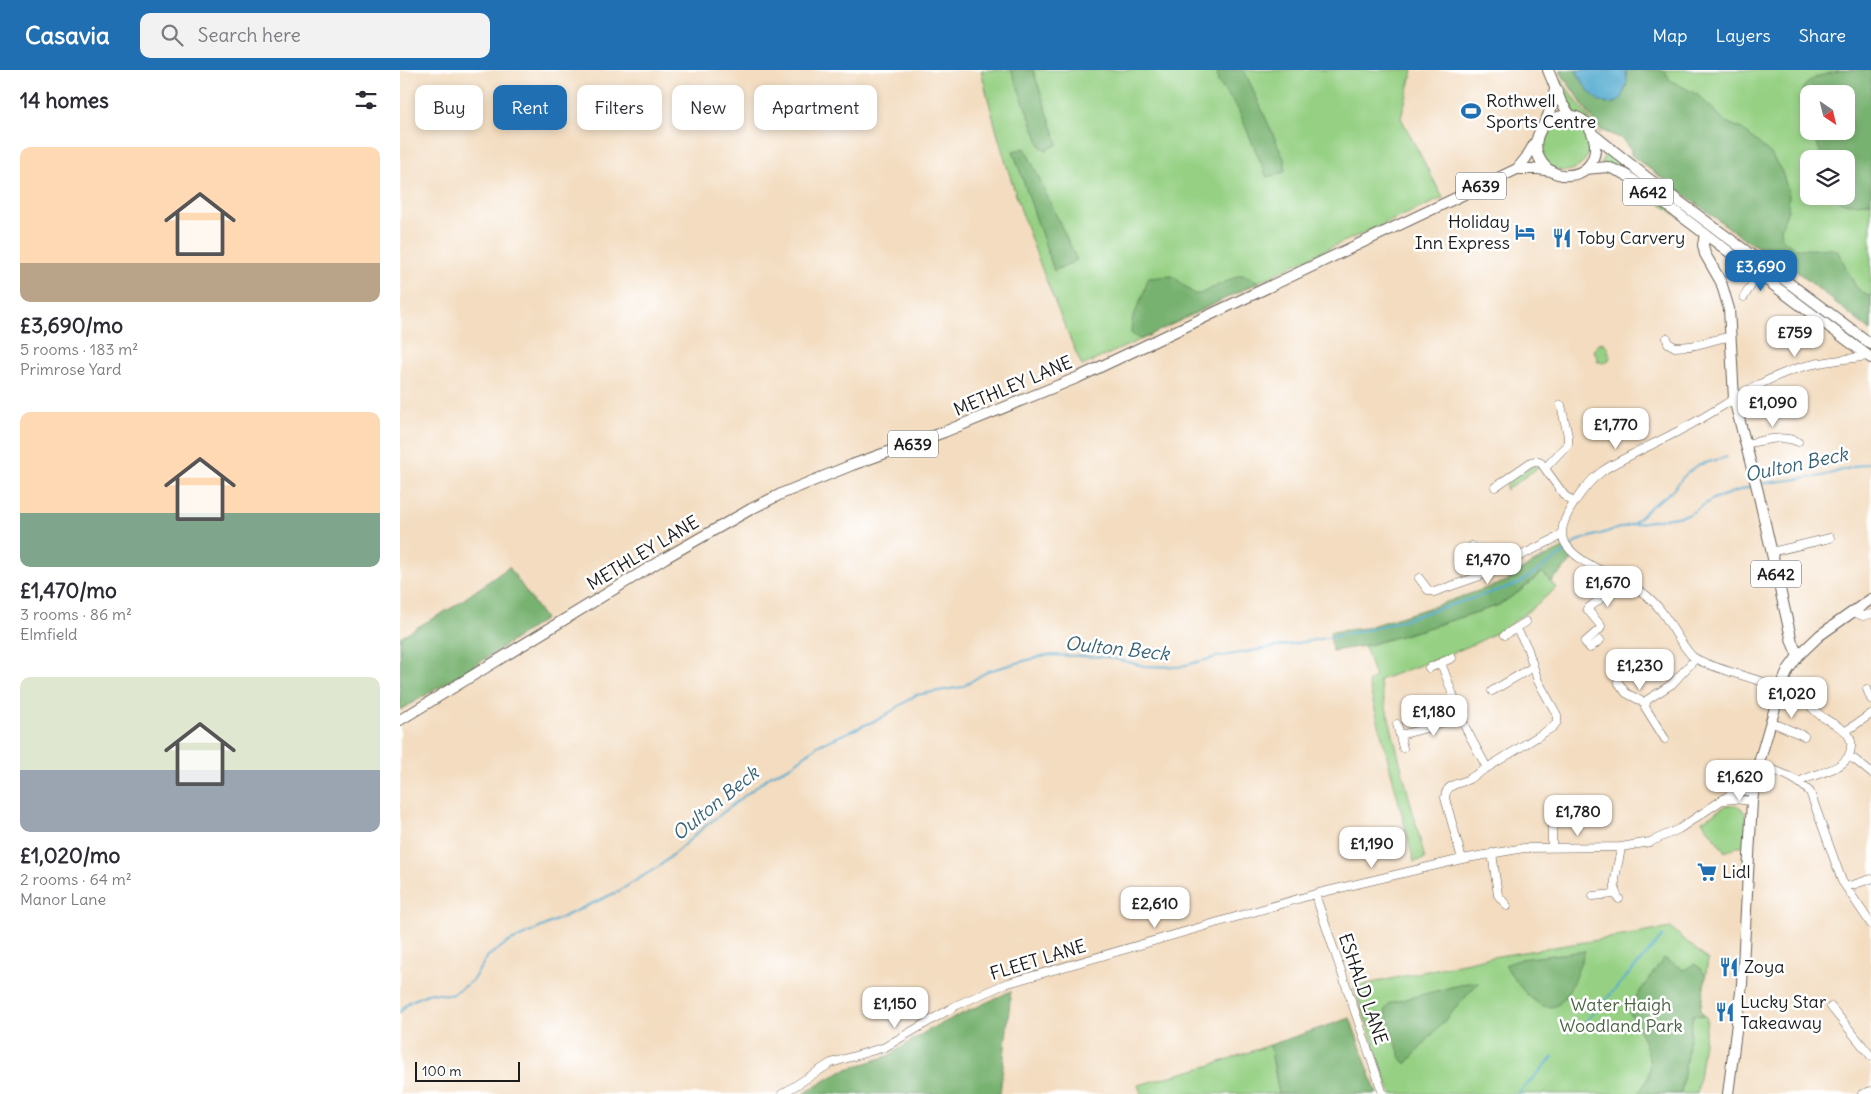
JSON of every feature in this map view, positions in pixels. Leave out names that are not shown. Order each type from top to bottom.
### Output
[{"type":"main road","name":"A642","points":[[1548,70],[1565,110],[1570,116],[1579,118],[1587,124],[1595,136],[1645,176],[1871,344]]},
{"type":"main road","points":[[1552,172],[1539,159],[1536,139],[1551,109],[1555,89]]},
{"type":"main road","points":[[1544,125],[1552,118],[1570,116]]},
{"type":"main road","points":[[1585,169],[1594,156],[1595,136]]},
{"type":"main road","name":"A639","points":[[1517,169],[1526,158],[1536,139]]},
{"type":"main road","name":"A642","points":[[1552,172],[1571,175],[1585,169],[1608,167],[1624,174],[1870,357]]},
{"type":"main road","name":"METHLEY LANE","points":[[400,720],[641,573],[776,496],[852,465],[944,432],[1079,377],[1517,169],[1538,169],[1552,172]]},
{"type":"main road","name":"A642","points":[[1705,234],[1703,245],[1720,282],[1728,309],[1734,399],[1758,492],[1792,642],[1798,656]]},
{"type":"main road","points":[[1728,1094],[1742,984],[1753,796],[1758,766],[1781,687],[1788,670],[1798,656],[1814,640],[1871,599]]},
{"type":"street","points":[[1744,297],[1758,274]]},
{"type":"street","points":[[1667,338],[1668,343],[1675,347],[1693,346],[1716,338],[1730,338]]},
{"type":"street","points":[[1781,687],[1695,658],[1654,602],[1640,590],[1583,561],[1574,552],[1562,535],[1564,523],[1574,503],[1590,482],[1603,470],[1787,372],[1813,364],[1870,357]]},
{"type":"street","points":[[1545,468],[1568,444],[1561,405]]},
{"type":"street","points":[[1745,444],[1778,438],[1787,438],[1798,442]]},
{"type":"street","points":[[1495,487],[1531,462],[1539,462],[1564,495],[1574,503]]},
{"type":"street","points":[[1419,578],[1428,590],[1434,592],[1480,576],[1562,535]]},
{"type":"street","points":[[1771,552],[1830,538]]},
{"type":"street","points":[[1472,546],[1475,567],[1480,576]]},
{"type":"street","points":[[1600,640],[1590,648],[1585,642],[1601,626],[1587,609],[1606,595],[1612,588],[1616,578]]},
{"type":"street","points":[[1854,612],[1863,616],[1871,614]]},
{"type":"street","points":[[1505,635],[1526,622]]},
{"type":"street","points":[[1462,859],[1445,798],[1450,786],[1464,782],[1553,727],[1557,722],[1556,712],[1542,688],[1533,667],[1528,647],[1516,628]]},
{"type":"street","points":[[1430,668],[1452,658]]},
{"type":"street","points":[[1645,703],[1672,684],[1695,658]]},
{"type":"street","points":[[1441,662],[1460,715],[1487,768]]},
{"type":"street","points":[[1492,691],[1533,667]]},
{"type":"street","points":[[1618,682],[1626,693],[1645,703]]},
{"type":"street","points":[[1867,689],[1871,699]]},
{"type":"street","points":[[1645,703],[1645,707],[1665,739]]},
{"type":"street","points":[[1799,782],[1833,768],[1848,758],[1852,748],[1851,738],[1846,731],[1823,718],[1812,708]]},
{"type":"street","points":[[1846,731],[1871,714]]},
{"type":"street","points":[[1400,735],[1430,727],[1460,715]]},
{"type":"street","points":[[1771,722],[1804,736]]},
{"type":"street","points":[[1397,724],[1403,748]]},
{"type":"street","points":[[1848,758],[1854,759],[1871,774]]},
{"type":"street","points":[[1758,766],[1777,771],[1799,782],[1810,792],[1836,866],[1846,886],[1871,924]]},
{"type":"street","name":"FLEET LANE","points":[[782,1094],[831,1063],[886,1047],[957,1005],[992,988],[1315,894],[1462,859],[1524,848],[1621,847],[1644,843],[1665,836],[1738,791],[1753,796]]},
{"type":"street","points":[[1552,811],[1552,847]]},
{"type":"street","points":[[1592,896],[1617,897],[1616,872],[1620,862],[1621,847]]},
{"type":"street","points":[[1492,853],[1498,895],[1508,907]]},
{"type":"street","points":[[1846,886],[1871,879]]},
{"type":"street","name":"ESHALD LANE","points":[[1315,894],[1383,1094]]},
{"type":"street","points":[[1831,1006],[1871,1056]]},
{"type":"street","points":[[1862,1094],[1871,1091]]},
{"type":"green space","points":[[981,70],[1413,70],[1401,118],[1443,198],[1325,250],[1082,366],[1051,294],[1024,220],[990,108]]},
{"type":"green space","points":[[1011,70],[1033,70],[1058,144],[1046,150],[1041,147]]},
{"type":"green space","points":[[1217,70],[1244,70],[1285,161],[1285,172],[1267,177],[1237,107],[1218,82]]},
{"type":"green space","points":[[1559,70],[1871,70],[1871,331],[1790,266],[1743,238],[1631,155],[1631,150],[1621,138],[1598,127]]},
{"type":"green space","points":[[1559,70],[1576,70],[1578,75],[1603,102],[1615,103],[1624,93],[1627,79],[1626,70],[1664,70],[1670,80],[1698,95],[1726,122],[1742,129],[1771,154],[1782,172],[1789,194],[1788,210],[1781,229],[1782,238],[1788,244],[1802,249],[1837,250],[1856,287],[1868,296],[1871,295],[1871,331],[1790,266],[1743,238],[1631,155],[1631,150],[1621,138],[1598,127]]},
{"type":"green space","points":[[1842,70],[1871,70],[1871,203],[1855,204],[1855,150],[1819,150],[1816,140],[1855,140],[1855,85],[1805,85],[1816,77]]},
{"type":"green space","points":[[1560,79],[1601,134],[1567,105],[1563,97]]},
{"type":"green space","points":[[1565,123],[1574,125],[1582,130],[1587,138],[1589,147],[1587,156],[1582,164],[1574,169],[1565,171],[1556,169],[1548,164],[1543,156],[1541,147],[1543,138],[1548,130],[1556,125]]},
{"type":"green space","points":[[1025,148],[1077,260],[1054,271],[1013,151]]},
{"type":"green space","points":[[1605,150],[1871,349],[1871,352],[1602,163]]},
{"type":"green space","points":[[1240,275],[1245,275],[1259,282],[1142,339],[1131,333],[1132,320],[1148,278],[1173,276],[1194,294],[1200,294]]},
{"type":"green space","points":[[1601,343],[1607,346],[1610,357],[1608,361],[1603,363],[1598,361],[1594,350]]},
{"type":"green space","points":[[1531,466],[1539,467],[1506,490],[1506,484]]},
{"type":"green space","points":[[1563,548],[1573,560],[1551,582],[1542,572],[1520,591],[1499,605],[1365,646],[1332,651],[1330,632],[1365,628],[1507,581],[1529,565]]},
{"type":"green space","points":[[509,567],[545,619],[462,674],[400,710],[400,637],[453,607]]},
{"type":"green space","points":[[1543,572],[1556,588],[1530,610],[1508,625],[1456,652],[1379,680],[1425,859],[1414,862],[1368,682],[1375,677],[1365,646],[1499,605]]},
{"type":"green space","points":[[1727,805],[1735,805],[1744,812],[1746,831],[1745,844],[1725,852],[1702,821]]},
{"type":"green space","name":"Water Haigh Woodland Park","points":[[1671,928],[1708,960],[1700,1010],[1707,1019],[1697,1094],[1391,1094],[1354,987],[1486,958]]},
{"type":"green space","points":[[1585,951],[1574,981],[1565,997],[1557,1005],[1549,1007],[1531,998],[1505,965],[1521,959]]},
{"type":"green space","points":[[1664,958],[1684,970],[1694,964],[1706,976],[1700,1010],[1704,1016],[1693,1015],[1681,1094],[1637,1094],[1645,1084],[1649,1073],[1648,1051],[1628,1008]]},
{"type":"green space","points":[[1471,982],[1478,983],[1406,1064],[1401,1058],[1385,1010],[1390,1003]]},
{"type":"green space","points":[[1011,991],[1000,1094],[803,1094],[841,1071],[888,1056],[930,1029]]},
{"type":"green space","points":[[1350,1018],[1377,1094],[1279,1094],[1270,1045]]},
{"type":"green space","points":[[1270,1045],[1279,1094],[1141,1094],[1138,1085],[1208,1066]]},
{"type":"water","points":[[1576,70],[1626,70],[1627,82],[1622,98],[1615,103],[1607,103],[1594,97],[1583,84]]},
{"type":"waterway","points":[[1634,523],[1650,507],[1672,491],[1684,476],[1698,465],[1727,457]]},
{"type":"waterway","name":"Oulton Beck","points":[[1759,484],[1822,476],[1871,462]]},
{"type":"waterway","name":"Oulton Beck","points":[[1571,547],[1577,541],[1633,524],[1688,515],[1713,499],[1752,486]]},
{"type":"waterway","name":"Oulton Beck","points":[[400,1012],[409,1002],[430,993],[451,995],[472,981],[488,956],[507,943],[619,891],[661,865],[703,828],[770,776],[790,767],[819,745],[881,718],[916,695],[962,687],[988,671],[1046,655],[1107,657],[1144,666],[1178,667],[1217,657],[1380,627],[1518,584],[1568,550]]},
{"type":"waterway","points":[[1582,1026],[1663,936]]},
{"type":"waterway","points":[[1518,1094],[1553,1057]]},
{"type":"place","name":"Rothwell Sports Centre","points":[[1471,111]]},
{"type":"place","name":"Holiday Inn Express","points":[[1525,232]]},
{"type":"place","name":"Toby Carvery","points":[[1562,238]]},
{"type":"place","name":"Lidl","points":[[1707,872]]},
{"type":"place","name":"Zoya","points":[[1729,967]]},
{"type":"place","name":"Lucky Star Takeaway","points":[[1725,1012]]}]
